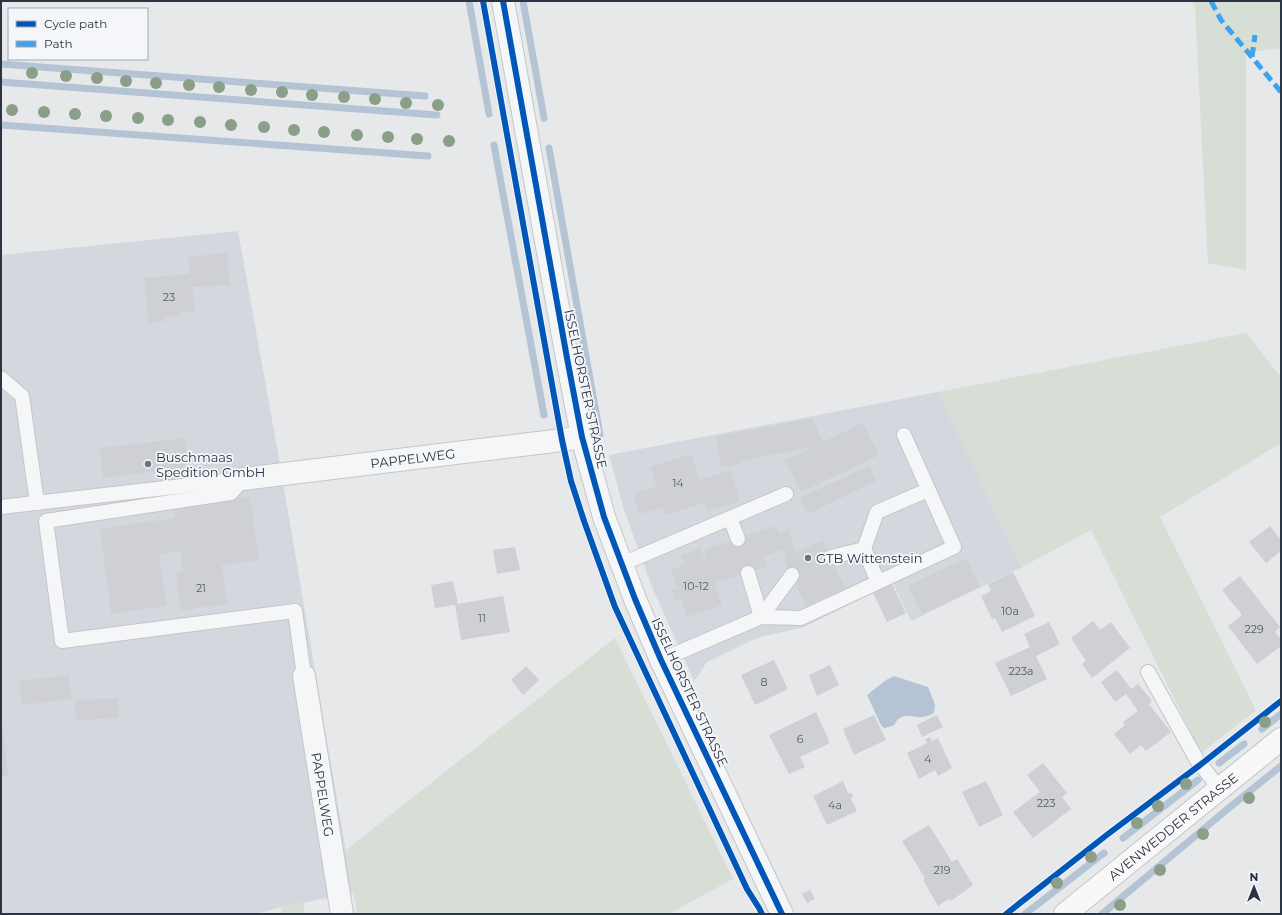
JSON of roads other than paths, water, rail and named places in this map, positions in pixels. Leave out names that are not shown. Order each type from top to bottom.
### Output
[{"type":"main road","name":"AVENWEDDER STRASSE","points":[[1065,914],[1281,739]]},
{"type":"street","name":"ISSELHORSTER STRASSE","points":[[503,1],[582,437],[604,517],[661,660],[782,914]]},
{"type":"street","name":"PAPPELWEG","points":[[243,479],[582,437]]},
{"type":"street","name":"PAPPELWEG","points":[[304,676],[342,914]]},
{"type":"lane","points":[[1,378],[22,396],[37,503]]},
{"type":"lane","points":[[661,660],[761,617],[801,618],[954,547],[904,435]]},
{"type":"lane","points":[[1,507],[243,479]]},
{"type":"lane","points":[[243,479],[231,493],[46,521],[62,641],[295,611],[304,676]]},
{"type":"lane","points":[[878,582],[864,549],[877,512],[928,490]]},
{"type":"lane","points":[[622,564],[786,494]]},
{"type":"lane","points":[[730,518],[738,539]]},
{"type":"lane","points":[[831,557],[864,549]]},
{"type":"lane","points":[[748,573],[761,617]]},
{"type":"lane","points":[[761,617],[792,575]]},
{"type":"lane","points":[[1148,672],[1197,760],[1220,789]]},
{"type":"water","points":[[894,676],[928,687],[935,705],[934,713],[923,717],[904,716],[897,720],[894,725],[884,728],[881,725],[867,695],[886,680]]},
{"type":"waterway","points":[[469,1],[489,114]]},
{"type":"waterway","points":[[523,1],[544,118]]},
{"type":"waterway","points":[[1,64],[425,96]]},
{"type":"waterway","points":[[1,82],[437,115]]},
{"type":"waterway","points":[[1,125],[428,156]]},
{"type":"waterway","points":[[494,145],[544,415]]},
{"type":"waterway","points":[[549,148],[600,435]]},
{"type":"waterway","points":[[1262,729],[1281,714]]},
{"type":"waterway","points":[[1219,763],[1244,744]]},
{"type":"waterway","points":[[1102,914],[1281,766]]},
{"type":"waterway","points":[[1123,838],[1198,780]]},
{"type":"waterway","points":[[1025,914],[1104,853]]},
{"type":"place","name":"Buschmaas Spedition GmbH","points":[[148,464]]},
{"type":"place","name":"GTB Wittenstein","points":[[808,558]]}]
